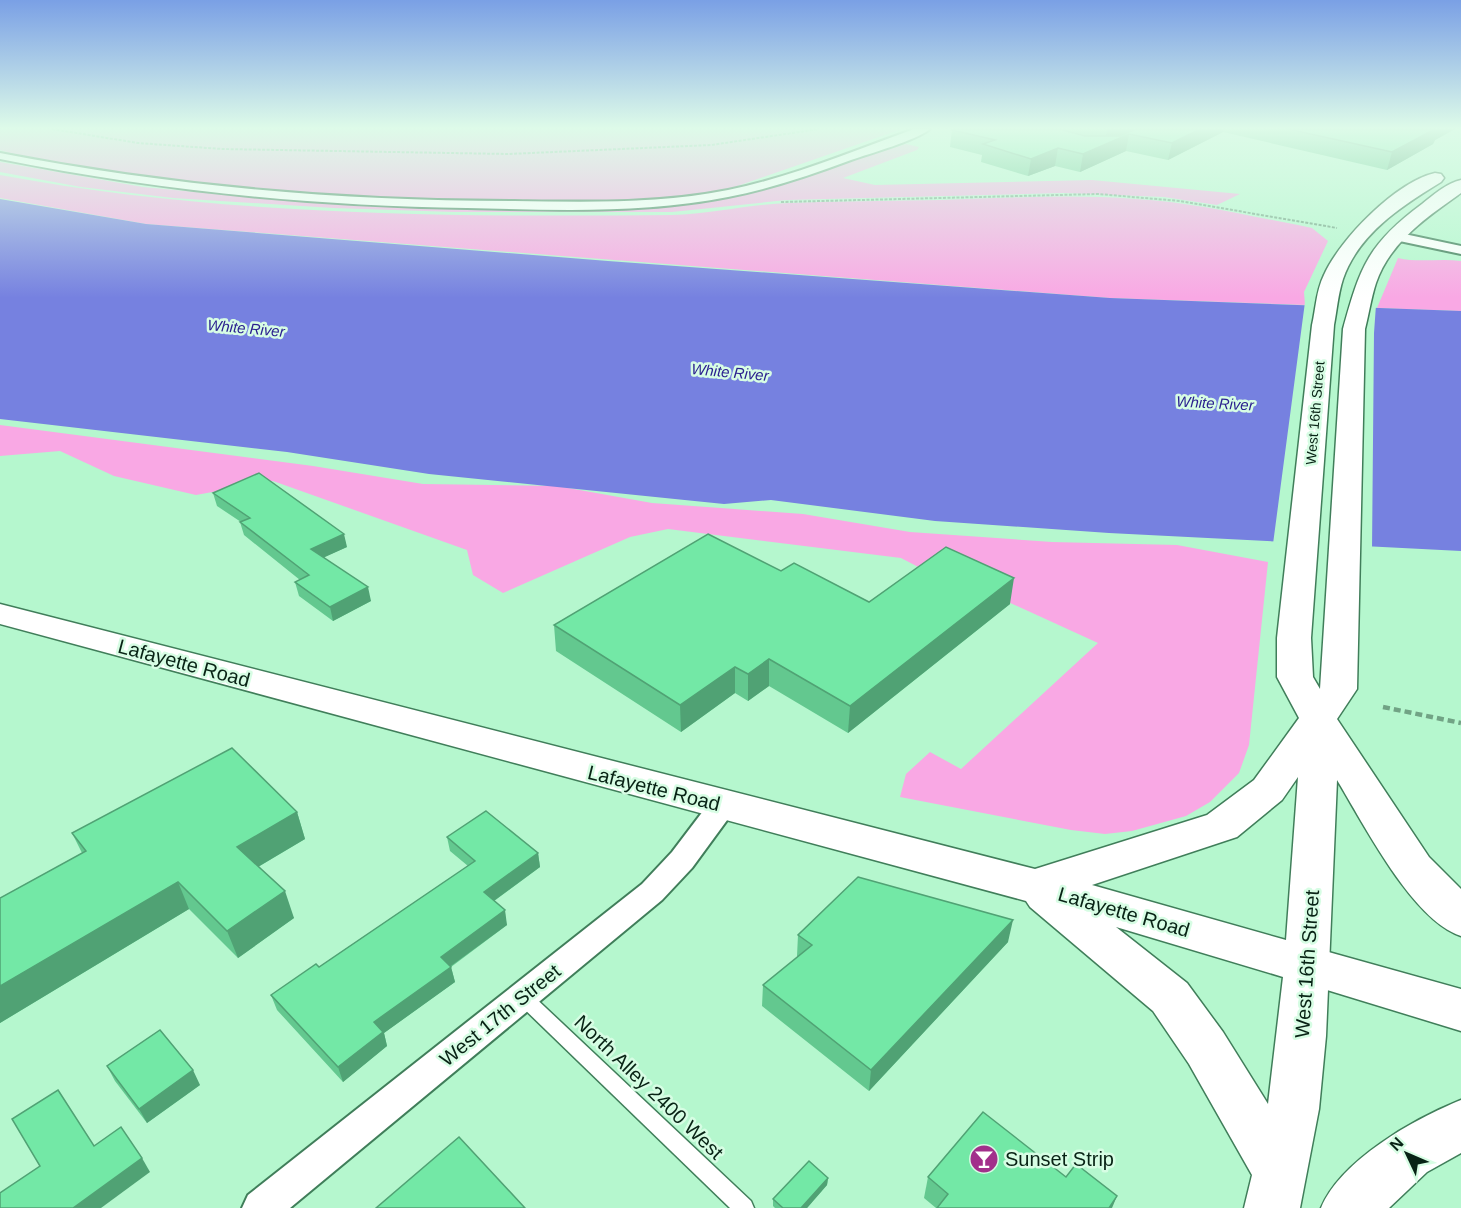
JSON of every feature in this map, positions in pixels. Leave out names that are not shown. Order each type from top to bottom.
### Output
[{"type":"main road","name":"West 16th Street","points":[[1276,1189],[1293,1109],[1300,1060],[1317,810],[1318,718],[1295,677],[1294,638],[1323,325],[1333,276],[1346,254],[1367,227],[1394,204],[1436,185]]},
{"type":"main road","name":"West 16th Street","points":[[1318,718],[1339,689],[1354,329],[1366,282],[1385,248],[1447,185]]},
{"type":"main road","name":"Lafayette Road","points":[[0,614],[723,806],[1035,886],[1461,1010]]},
{"type":"main road","points":[[1035,886],[1222,826],[1268,790],[1318,718],[1414,869],[1461,918]]},
{"type":"main road","points":[[1035,886],[1170,998],[1206,1048],[1276,1189]]},
{"type":"main road","points":[[1349,1208],[1408,1154],[1461,1125]]},
{"type":"street","points":[[168,185],[308,199],[420,204],[606,206],[692,200],[763,185]]},
{"type":"street","points":[[1395,236],[1461,250]]},
{"type":"street","name":"West 17th Street","points":[[261,1208],[669,876],[723,806]]},
{"type":"lane","name":"North Alley 2400 West","points":[[523,997],[744,1208]]},
{"type":"path","points":[[1383,707],[1461,723]]},
{"type":"shaded area","points":[[0,185],[61,185],[167,199],[335,211],[419,214],[672,215],[789,203],[1087,197],[1197,206],[1312,228],[1328,241],[1304,292],[1305,305],[1110,298],[146,224],[0,198]]},
{"type":"shaded area","points":[[72,185],[134,185],[300,202],[432,208],[606,209],[675,206],[738,196],[772,185],[1149,185],[1240,194],[1217,205],[1164,197],[1063,193],[787,200],[672,212],[454,212],[334,208],[173,198]]},
{"type":"shaded area","points":[[218,185],[739,185],[726,190],[635,202],[332,198]]},
{"type":"shaded area","points":[[1398,258],[1461,261],[1461,311],[1377,308]]},
{"type":"shaded area","points":[[0,425],[313,466],[423,484],[557,486],[652,503],[803,514],[910,532],[1052,542],[1177,545],[1268,562],[1249,745],[1239,773],[1210,802],[1186,816],[1132,831],[1105,834],[1071,830],[900,797],[906,774],[930,752],[961,769],[1098,643],[934,568],[928,572],[901,558],[668,529],[630,537],[503,593],[473,575],[467,550],[273,481],[196,495],[114,476],[60,451],[0,456]]},
{"type":"water","name":"White River","points":[[0,199],[146,224],[608,261],[1110,298],[1461,311],[1461,551],[1109,533],[935,521],[771,500],[724,504],[429,474],[287,452],[0,419]]},
{"type":"pier","points":[[1305,302],[1376,305],[1372,550],[1273,544]]},
{"type":"building","points":[[259,473],[344,534],[311,549],[368,587],[330,607],[295,582],[309,575],[240,522],[250,518],[213,493]]},
{"type":"building","points":[[708,534],[781,571],[794,563],[869,602],[946,547],[1014,578],[850,706],[769,659],[748,674],[735,667],[680,705],[554,625]]},
{"type":"building","points":[[232,748],[297,812],[237,847],[285,891],[227,931],[178,882],[0,986],[0,898],[86,851],[72,833]]},
{"type":"building","points":[[486,811],[538,853],[484,892],[505,910],[441,957],[451,967],[374,1022],[383,1032],[338,1067],[271,995],[316,964],[319,967],[475,861],[447,837]]},
{"type":"building","points":[[858,877],[1013,920],[871,1070],[763,985],[812,945],[798,935]]},
{"type":"building","points":[[160,1030],[193,1070],[139,1109],[107,1066]]},
{"type":"building","points":[[58,1090],[94,1146],[121,1127],[142,1158],[73,1208],[0,1208],[0,1193],[40,1166],[12,1119]]},
{"type":"building","points":[[983,1112],[1066,1177],[1076,1164],[1117,1196],[1109,1208],[937,1208],[948,1194],[928,1177]]},
{"type":"building","points":[[459,1137],[525,1208],[376,1208]]},
{"type":"building","points":[[809,1161],[828,1178],[801,1208],[783,1208],[773,1199]]},
{"type":"place","name":"Sunset Strip","points":[[984,1159]]}]
